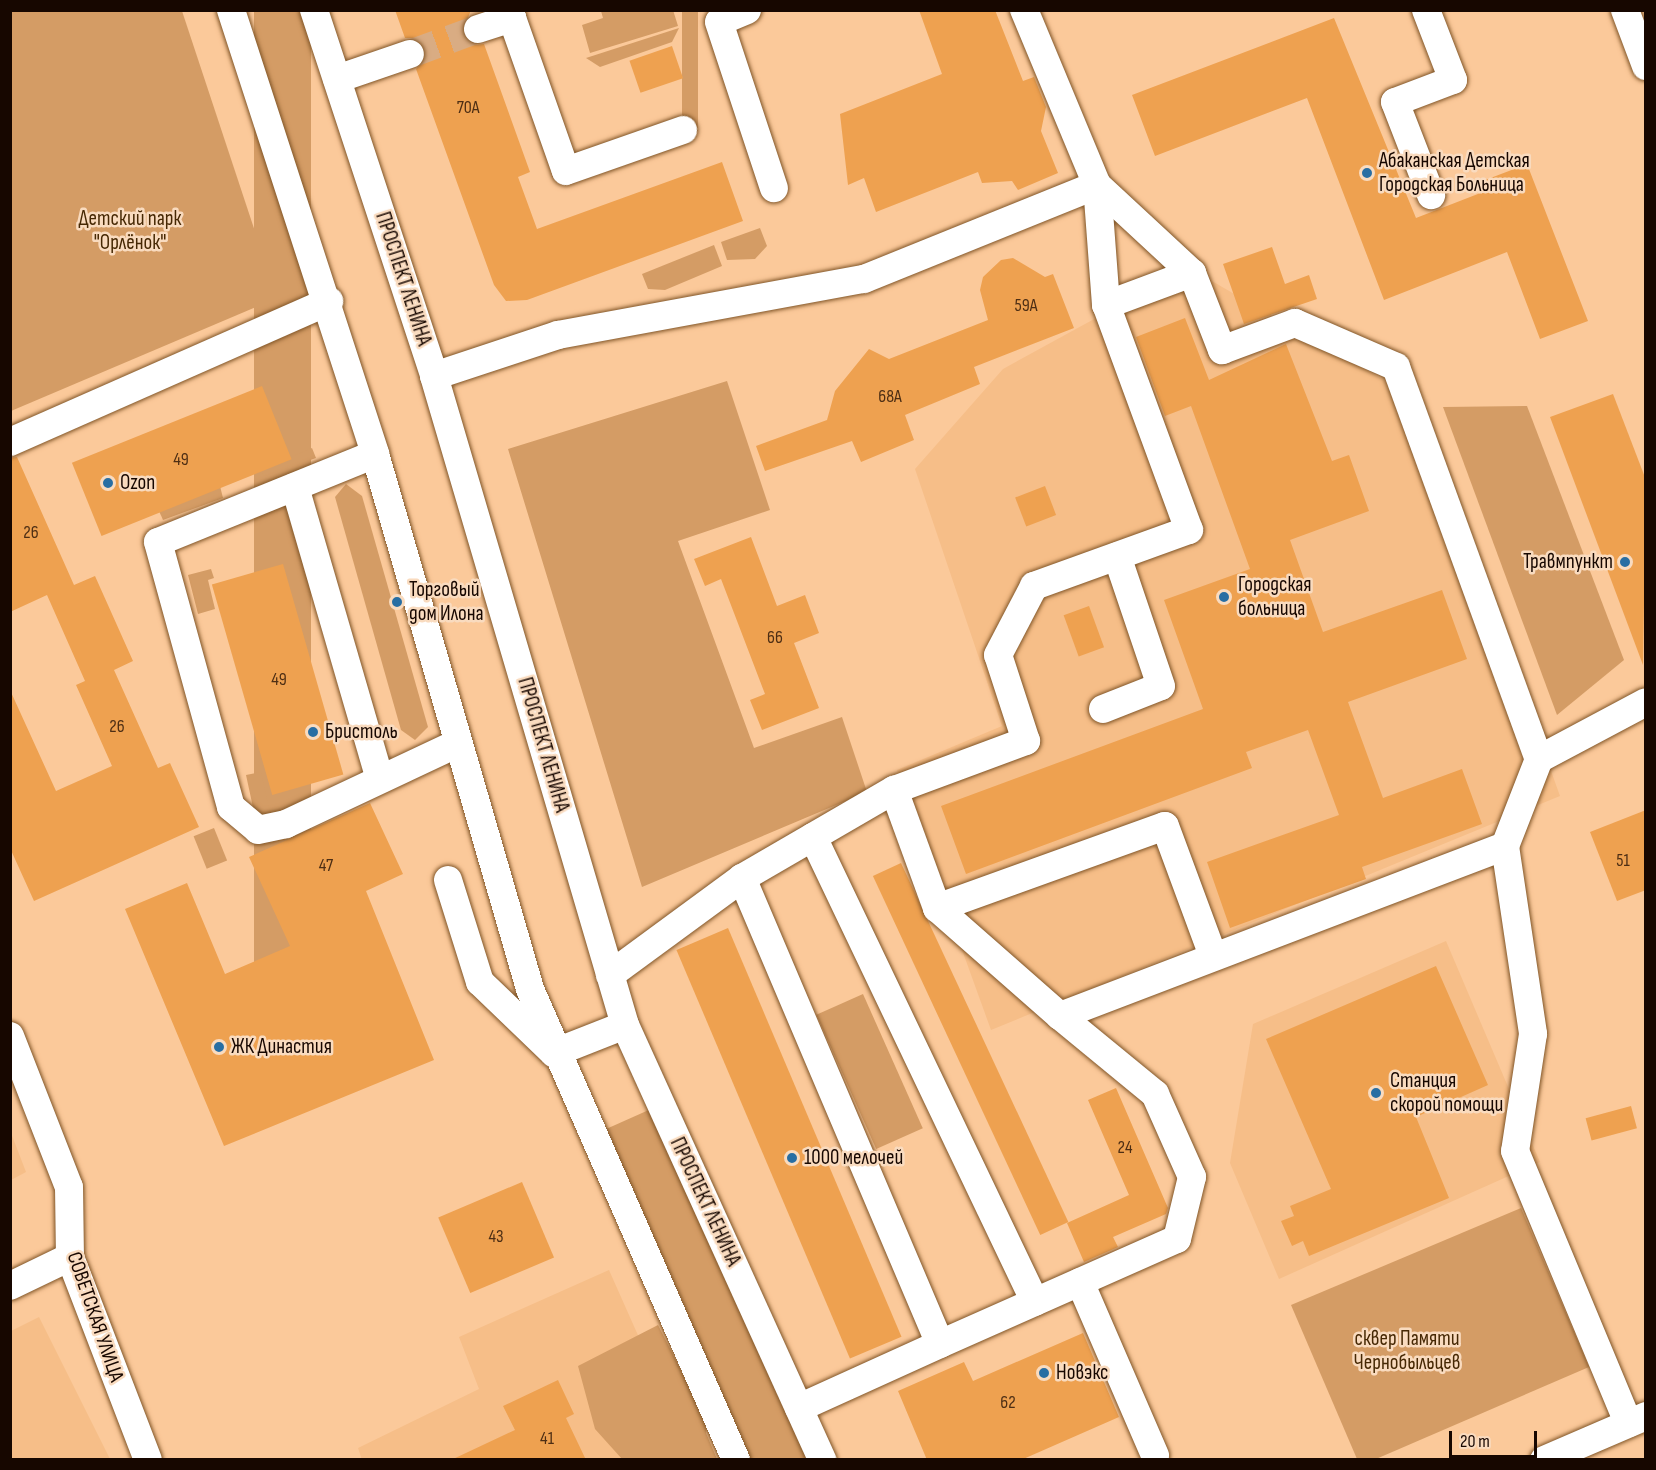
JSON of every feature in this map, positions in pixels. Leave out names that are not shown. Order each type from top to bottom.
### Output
[{"type":"street","points":[[231,10],[329,302],[375,454],[456,744],[554,1053],[736,1460]]},
{"type":"street","name":"ПРОСПЕКТ ЛЕНИНА","points":[[314,10],[434,375],[625,1025],[822,1460]]},
{"type":"street","points":[[747,10],[719,22],[774,188]]},
{"type":"street","points":[[610,975],[742,878],[894,790],[1026,741],[998,656],[1034,586],[1189,530],[1106,305],[1096,185],[1024,10]]},
{"type":"street","points":[[1426,10],[1453,80],[1395,102],[1431,195]]},
{"type":"street","points":[[1624,10],[1646,66]]},
{"type":"street","points":[[478,30],[511,14],[566,171],[683,130]]},
{"type":"street","points":[[337,79],[410,54]]},
{"type":"street","points":[[1096,185],[1192,273],[1222,350],[1295,323],[1396,367],[1539,759]]},
{"type":"street","points":[[434,375],[558,335],[864,279],[1096,185]]},
{"type":"street","points":[[1106,305],[1192,273]]},
{"type":"street","points":[[10,442],[329,302]]},
{"type":"street","points":[[375,454],[158,542],[231,807],[258,830],[286,824],[456,744]]},
{"type":"street","points":[[295,487],[380,779]]},
{"type":"street","points":[[1103,709],[1161,686],[1117,556]]},
{"type":"street","points":[[1544,1460],[1637,1420],[1515,1151],[1533,1034],[1504,846],[1539,759],[1646,702]]},
{"type":"street","points":[[799,1408],[1177,1239],[1192,1177],[1155,1094],[1060,1016],[937,908],[894,790]]},
{"type":"street","points":[[937,908],[1165,826],[1213,956]]},
{"type":"street","points":[[813,837],[1035,1302]]},
{"type":"street","points":[[1060,1016],[1504,846]]},
{"type":"street","points":[[742,878],[940,1344]]},
{"type":"street","points":[[448,880],[480,982],[554,1053]]},
{"type":"street","points":[[554,1053],[625,1025]]},
{"type":"street","name":"СОВЕТСКАЯ УЛИЦА","points":[[10,1036],[21,1096],[69,1187],[70,1257],[148,1460]]},
{"type":"street","points":[[10,1286],[70,1257]]},
{"type":"street","points":[[1080,1282],[1152,1458]]},
{"type":"shaded area","name":"Городская больница","points":[[1198,273],[1418,400],[1560,796],[991,1030],[897,770],[1002,726],[915,469],[1003,369],[1096,318]]},
{"type":"shaded area","name":"Станция скорой помощи","points":[[1446,941],[1540,1162],[1279,1279],[1230,1163],[1253,1024]]},
{"type":"shaded area","points":[[11,1133],[26,1172],[10,1180]]},
{"type":"shaded area","points":[[609,1270],[693,1459],[362,1460],[358,1448],[479,1389],[459,1337]]},
{"type":"shaded area","points":[[39,1317],[110,1459],[11,1459],[11,1331]]},
{"type":"green space","points":[[673,10],[678,26],[590,53],[582,25],[603,18],[601,11]]},
{"type":"green space","name":"Детский парк \"Орлёнок\"","points":[[10,11],[182,11],[277,298],[11,411]]},
{"type":"green space","points":[[254,11],[311,11],[311,1028],[254,1028]]},
{"type":"green space","points":[[682,11],[698,11],[698,132],[682,132]]},
{"type":"green space","points":[[679,28],[672,42],[600,67],[586,58]]},
{"type":"green space","points":[[760,228],[767,246],[755,259],[727,260],[721,242]]},
{"type":"green space","points":[[714,245],[722,266],[665,290],[648,289],[642,274]]},
{"type":"green space","points":[[727,381],[770,510],[678,541],[754,748],[842,717],[867,792],[642,887],[508,449]]},
{"type":"green space","points":[[1527,406],[1624,660],[1557,715],[1443,407]]},
{"type":"green space","points":[[312,448],[316,458],[264,476],[260,470]]},
{"type":"green space","points":[[346,484],[362,496],[428,727],[415,740],[401,730],[335,497]]},
{"type":"green space","points":[[220,486],[223,498],[163,520],[159,511]]},
{"type":"green space","points":[[211,569],[214,578],[208,580],[215,609],[198,614],[188,575]]},
{"type":"green space","points":[[261,772],[269,808],[278,806],[280,814],[254,812],[246,775]]},
{"type":"green space","points":[[214,828],[227,860],[207,869],[194,836]]},
{"type":"green space","points":[[863,994],[923,1128],[876,1149],[816,1015]]},
{"type":"green space","points":[[651,1109],[807,1460],[748,1460],[602,1131]]},
{"type":"green space","name":"сквер Памяти Чернобыльцев","points":[[1521,1208],[1589,1367],[1376,1459],[1357,1459],[1291,1305]]},
{"type":"green space","points":[[658,1325],[707,1422],[706,1433],[717,1459],[622,1459],[595,1429],[578,1366]]},
{"type":"building","points":[[395,10],[471,10],[462,33],[474,45],[484,44],[530,172],[518,177],[537,229],[722,162],[743,221],[527,300],[506,301],[494,285],[416,69],[426,58],[425,48],[414,38],[405,38]]},
{"type":"building","points":[[919,10],[995,10],[1023,81],[1034,77],[1046,107],[1041,131],[1058,173],[1018,190],[1012,181],[982,183],[978,172],[876,212],[864,178],[848,185],[840,114],[942,74]]},
{"type":"building","name":"Абаканская Детская Городская Больница","points":[[1334,18],[1416,218],[1483,192],[1480,182],[1527,164],[1588,321],[1540,339],[1507,252],[1384,300],[1307,98],[1155,156],[1132,95]]},
{"type":"building","points":[[672,46],[683,78],[641,93],[629,61]]},
{"type":"building","points":[[1272,247],[1285,284],[1309,275],[1317,299],[1244,324],[1223,264]]},
{"type":"building","points":[[1013,258],[1045,277],[1053,274],[1074,328],[974,367],[980,384],[905,415],[914,440],[861,462],[852,441],[765,471],[756,446],[827,420],[835,391],[869,349],[889,359],[988,320],[980,290],[983,277],[1001,260]]},
{"type":"building","points":[[1185,318],[1209,380],[1286,344],[1332,461],[1349,455],[1369,511],[1290,540],[1323,632],[1442,590],[1467,659],[1348,702],[1383,798],[1462,769],[1482,824],[1362,867],[1366,879],[1230,928],[1207,862],[1339,815],[1308,730],[1246,752],[1252,768],[966,874],[941,806],[1203,709],[1164,600],[1250,569],[1191,406],[1165,416],[1136,337]]},
{"type":"building","points":[[262,386],[292,459],[102,536],[72,463]]},
{"type":"building","name":"Травмпункт","points":[[1613,394],[1646,480],[1643,665],[1550,417]]},
{"type":"building","points":[[17,457],[74,585],[95,576],[133,661],[114,670],[158,768],[170,763],[199,827],[34,901],[10,848],[10,690],[56,791],[112,766],[76,685],[85,681],[47,595],[10,612],[10,458]]},
{"type":"building","points":[[1045,486],[1056,515],[1026,526],[1015,497]]},
{"type":"building","points":[[751,537],[777,606],[805,595],[819,633],[794,643],[819,708],[762,730],[750,700],[765,694],[721,579],[705,586],[694,559]]},
{"type":"building","points":[[283,564],[343,775],[272,795],[212,584]]},
{"type":"building","points":[[1089,606],[1104,647],[1079,657],[1064,615]]},
{"type":"building","points":[[370,803],[403,874],[366,891],[434,1060],[224,1146],[125,909],[187,883],[225,974],[290,946],[249,857]]},
{"type":"building","points":[[1646,810],[1646,890],[1617,901],[1590,832]]},
{"type":"building","points":[[901,863],[1068,1222],[1040,1235],[873,876]]},
{"type":"building","points":[[728,928],[901,1337],[850,1359],[676,950]]},
{"type":"building","points":[[1436,966],[1488,1085],[1416,1117],[1449,1198],[1309,1256],[1303,1241],[1292,1246],[1281,1221],[1294,1216],[1290,1206],[1331,1189],[1266,1039]]},
{"type":"building","points":[[1116,1088],[1168,1208],[1166,1214],[1113,1237],[1118,1247],[1084,1262],[1067,1223],[1129,1195],[1088,1100]]},
{"type":"building","points":[[1631,1106],[1637,1128],[1592,1140],[1586,1118]]},
{"type":"building","points":[[522,1182],[554,1257],[470,1293],[438,1218]]},
{"type":"building","points":[[1083,1333],[1119,1417],[1021,1460],[927,1460],[898,1391],[964,1362],[973,1381]]},
{"type":"building","points":[[558,1380],[574,1414],[566,1418],[586,1460],[451,1460],[515,1430],[503,1406]]},
{"type":"tunnel","points":[[410,54],[478,29]]},
{"type":"place","name":"Абаканская Детская Городская Больница","points":[[1367,173]]},
{"type":"place","name":"Ozon","points":[[108,483]]},
{"type":"place","name":"Травмпункт","points":[[1625,562]]},
{"type":"place","name":"Городская больница","points":[[1224,597]]},
{"type":"place","name":"Торговый дом Илона","points":[[397,602]]},
{"type":"place","name":"Бристоль","points":[[313,732]]},
{"type":"place","name":"ЖК Династия","points":[[219,1047]]},
{"type":"place","name":"Станция скорой помощи","points":[[1376,1093]]},
{"type":"place","name":"1000 мелочей","points":[[792,1158]]},
{"type":"place","name":"Новэкс","points":[[1044,1373]]}]
